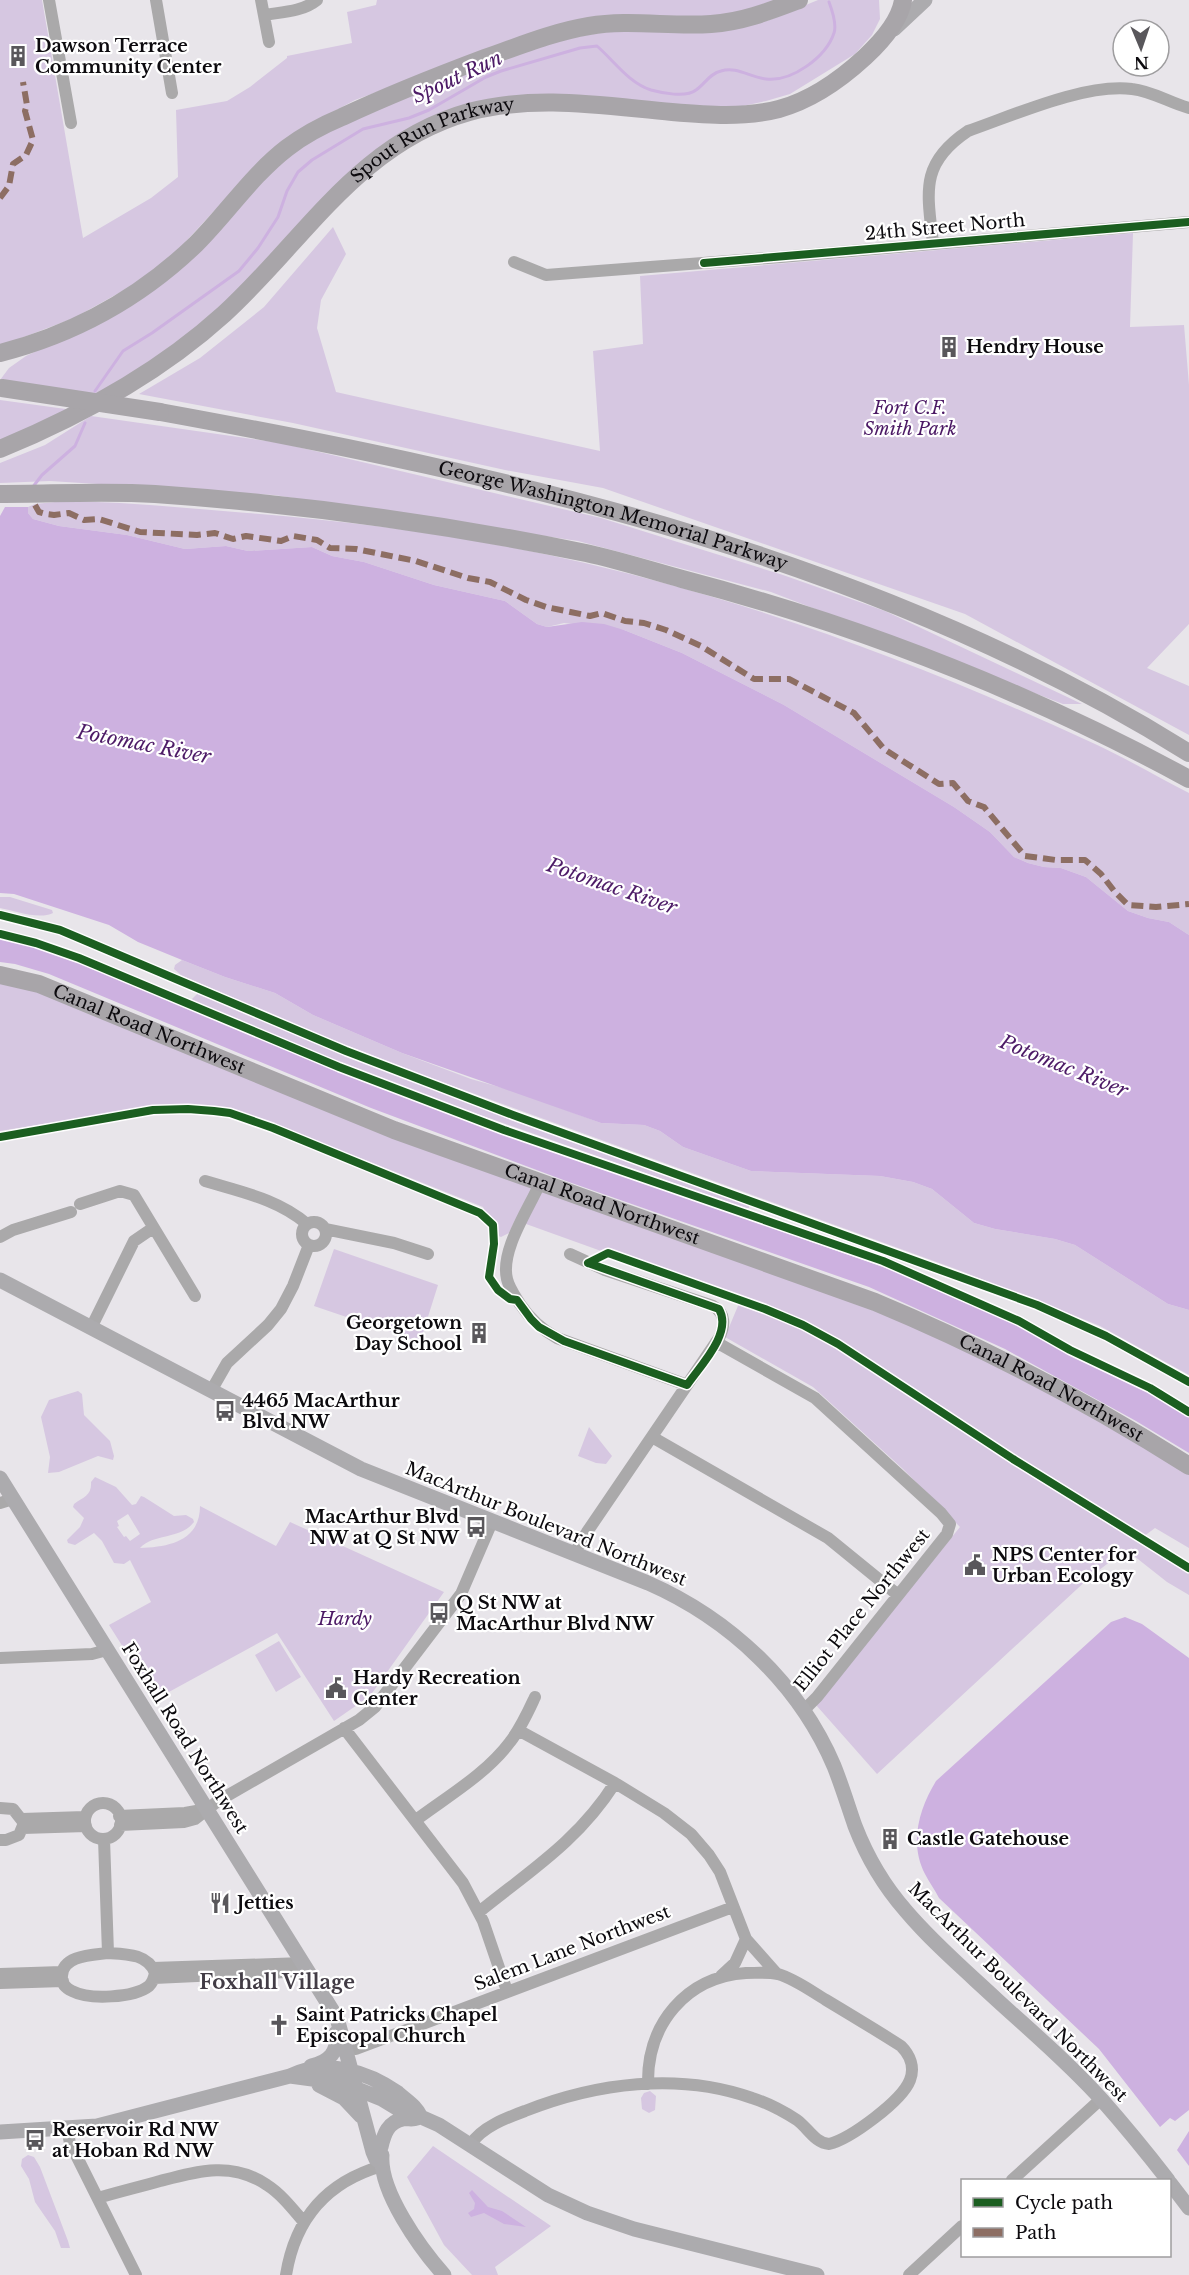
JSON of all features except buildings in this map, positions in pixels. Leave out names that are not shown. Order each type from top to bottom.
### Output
[{"type":"highway","points":[[0,353],[70,330],[109,310],[140,290],[165,272],[197,242],[259,174],[286,149],[316,129],[341,117],[454,70],[563,32],[613,24],[722,23],[757,15],[799,0]]},
{"type":"highway","points":[[879,44],[899,14],[903,0]]},
{"type":"highway","name":"Spout Run Parkway","points":[[0,449],[54,425],[110,396],[178,351],[222,316],[247,292],[356,175],[391,148],[427,128],[477,110],[536,102],[575,103],[712,115],[770,111],[799,102],[826,88],[879,44]]},
{"type":"highway","name":"George Washington Memorial Parkway","points":[[1,388],[160,412],[324,442],[464,473],[624,513],[769,558],[876,596],[1028,663],[1154,730],[1189,753]]},
{"type":"highway","points":[[0,494],[152,494],[305,507],[467,531],[589,554],[797,611],[963,672],[1048,707],[1189,779]]},
{"type":"highway","name":"Canal Road Northwest","points":[[0,975],[39,984],[342,1110],[893,1309],[1047,1385],[1189,1466]]},
{"type":"main road","name":"Spout Run Parkway","points":[[879,44],[925,0]]},
{"type":"main road","name":"MacArthur Boulevard Northwest","points":[[0,1280],[361,1469],[657,1587],[706,1614],[732,1633],[782,1682],[818,1734],[830,1758],[865,1850],[894,1896],[922,1929],[1101,2099],[1167,2179]]},
{"type":"main road","name":"Foxhall Road Northwest","points":[[0,1478],[7,1501],[107,1650],[337,2018],[357,2072],[381,2158],[402,2218],[444,2275]]},
{"type":"main road","name":"Foxhall Road Northwest","points":[[337,2018],[344,2022],[356,2049],[357,2072]]},
{"type":"main road","points":[[291,2076],[296,2069],[321,2064],[332,2055],[336,2049],[337,2018]]},
{"type":"main road","points":[[0,2132],[104,2125],[316,2068],[357,2072],[396,2092],[417,2108],[421,2116]]},
{"type":"main road","points":[[291,2076],[342,2083],[361,2090],[410,2116],[421,2116],[471,2144],[548,2195],[593,2216],[634,2229],[817,2275]]},
{"type":"main road","points":[[291,2076],[302,2082],[323,2086],[344,2098],[365,2123]]},
{"type":"main road","name":"Foxhall Road Northwest","points":[[361,2090],[365,2123],[376,2159],[381,2158]]},
{"type":"main road","points":[[381,2158],[385,2132],[393,2122],[421,2116]]},
{"type":"main road","name":"MacArthur Boulevard Northwest","points":[[1171,2185],[1189,2208]]},
{"type":"street","points":[[49,0],[71,123]]},
{"type":"street","points":[[156,0],[172,93]]},
{"type":"street","points":[[261,0],[269,42]]},
{"type":"street","points":[[264,15],[298,9],[317,0]]},
{"type":"street","points":[[933,243],[929,187],[933,167],[939,155],[953,141],[968,131],[1076,94],[1098,89],[1135,89],[1189,108]]},
{"type":"street","name":"24th Street North","points":[[514,262],[546,275],[1189,222]]},
{"type":"street","points":[[205,1181],[277,1204],[290,1210],[307,1224]]},
{"type":"street","points":[[540,1183],[509,1249],[506,1264],[509,1284],[527,1314],[545,1331],[564,1341],[687,1385]]},
{"type":"street","points":[[0,1237],[13,1230],[120,1191],[134,1194],[195,1296]]},
{"type":"street","points":[[325,1229],[326,1236],[321,1244],[309,1245],[304,1240],[302,1233],[307,1224],[317,1222],[325,1229],[393,1243],[428,1254]]},
{"type":"street","points":[[91,1328],[134,1241],[153,1228]]},
{"type":"street","points":[[211,1391],[227,1363],[268,1325],[281,1309],[309,1245]]},
{"type":"street","points":[[570,1254],[605,1270],[708,1304],[719,1309],[723,1319],[722,1329],[716,1342],[574,1554]]},
{"type":"street","name":"Elliot Place Northwest","points":[[716,1342],[820,1402],[941,1513],[950,1524],[949,1531],[817,1697],[803,1711]]},
{"type":"street","points":[[652,1437],[828,1538],[898,1595]]},
{"type":"street","points":[[120,1820],[206,1809],[359,1720],[382,1699],[456,1601],[468,1581],[492,1522]]},
{"type":"street","points":[[0,1658],[92,1654],[107,1650]]},
{"type":"street","points":[[416,1820],[494,1760],[518,1730],[535,1697]]},
{"type":"street","points":[[344,1728],[456,1873],[478,1912],[507,1991]]},
{"type":"street","points":[[518,1730],[615,1783],[669,1816],[696,1839],[718,1868],[746,1939],[777,1974]]},
{"type":"street","points":[[478,1912],[567,1842],[594,1814],[615,1783]]},
{"type":"street","points":[[102,1803],[111,1805],[120,1820],[113,1836],[104,1839],[94,1837],[88,1832],[85,1821],[94,1805],[102,1803]]},
{"type":"street","points":[[0,1808],[13,1809],[23,1824]]},
{"type":"street","points":[[23,1824],[85,1821]]},
{"type":"street","points":[[0,1840],[19,1835],[23,1824]]},
{"type":"street","points":[[104,1839],[108,1953]]},
{"type":"street","name":"Salem Lane Northwest","points":[[356,2049],[733,1907]]},
{"type":"street","points":[[648,2084],[653,2046],[668,2015],[691,1992],[721,1976],[735,1963],[746,1939]]},
{"type":"street","points":[[108,1953],[148,1961],[154,1973],[150,1985],[144,1989],[130,1994],[109,1996],[77,1993],[69,1989],[62,1976],[68,1963],[74,1959],[108,1953]]},
{"type":"street","points":[[154,1973],[305,1967]]},
{"type":"street","points":[[471,2144],[479,2134],[490,2127],[518,2113],[555,2100],[607,2087],[648,2084],[704,2087],[741,2094],[791,2116],[821,2143],[829,2144],[839,2141],[870,2122],[906,2087],[911,2076],[909,2057],[905,2050],[805,1987],[777,1974],[759,1972],[721,1976]]},
{"type":"street","points":[[0,1974],[62,1976]]},
{"type":"street","points":[[0,1983],[62,1976]]},
{"type":"street","points":[[1014,2179],[1101,2099]]},
{"type":"street","points":[[67,2129],[70,2143],[136,2275]]},
{"type":"street","points":[[286,2275],[294,2241],[303,2221],[326,2196],[381,2158]]},
{"type":"street","points":[[98,2198],[198,2171],[225,2170],[244,2173],[266,2184],[303,2221]]},
{"type":"street","points":[[909,2275],[961,2228]]},
{"type":"green space","points":[[0,0],[42,0],[83,238],[151,198],[178,177],[176,110],[227,101],[250,87],[287,56],[352,43],[347,12],[376,5],[377,0],[779,0],[727,16],[621,18],[396,85],[355,100],[325,116],[214,211],[151,275],[74,318],[0,346]]},
{"type":"green space","points":[[818,0],[879,0],[880,19],[872,35],[855,54],[790,94],[738,107],[709,108],[558,95],[423,122],[227,303],[171,348],[100,395],[0,380],[9,368],[26,356],[104,319],[277,164],[311,140],[379,108],[553,41],[605,32],[767,21]]},
{"type":"green space","name":"Fort C.F. Smith Park","points":[[333,227],[346,254],[321,300],[317,328],[336,392],[600,451],[593,351],[643,344],[640,276],[1133,233],[1130,327],[1184,325],[1189,385],[1189,624],[1147,668],[1189,686],[1189,735],[965,614],[603,488],[505,470],[293,423],[139,394],[200,358],[264,307]]},
{"type":"green space","points":[[0,400],[73,410],[0,444]]},
{"type":"green space","points":[[91,416],[281,443],[601,518],[783,575],[885,611],[1082,704],[1063,704],[771,592],[578,541],[274,495],[50,481],[0,483],[0,463],[45,445]]},
{"type":"green space","points":[[65,501],[156,506],[332,521],[501,545],[651,579],[716,598],[844,640],[908,664],[1095,744],[1189,793],[1189,935],[1169,922],[1128,911],[1086,877],[1061,868],[1028,863],[1014,857],[990,832],[954,807],[784,705],[682,653],[624,630],[564,623],[547,627],[537,624],[505,601],[434,585],[364,562],[332,556],[312,547],[248,551],[226,546],[185,549],[127,535],[59,526],[33,519],[28,513],[28,507],[35,504]]},
{"type":"green space","points":[[0,897],[10,897],[52,910],[53,913],[41,916],[0,908]]},
{"type":"green space","points":[[182,960],[275,993],[313,1015],[402,1053],[471,1079],[517,1092],[601,1123],[644,1125],[660,1131],[683,1147],[751,1171],[880,1176],[913,1182],[932,1189],[974,1223],[1075,1245],[1168,1304],[1189,1310],[1189,1375],[1100,1326],[1046,1304],[420,1074],[308,1030],[181,975],[174,969],[175,965]]},
{"type":"green space","points":[[0,980],[21,984],[916,1325],[1084,1412],[1189,1474],[1189,1548],[1155,1528],[1139,1540],[1189,1572],[1189,1595],[1167,1582],[1129,1552],[1124,1551],[1090,1577],[877,1774],[816,1705],[960,1527],[903,1469],[813,1387],[725,1337],[740,1301],[515,1220],[509,1233],[501,1237],[496,1235],[483,1207],[363,1159],[219,1107],[155,1106],[0,1131]]},
{"type":"green space","points":[[197,994],[506,1118],[742,1202],[749,1208],[423,1095],[193,1003],[192,999]]},
{"type":"green space","points":[[334,1249],[438,1285],[420,1342],[314,1306]]},
{"type":"green space","points":[[78,1391],[82,1394],[84,1415],[110,1441],[113,1460],[98,1456],[59,1472],[48,1473],[50,1457],[41,1417],[49,1400]]},
{"type":"green space","points":[[589,1427],[612,1456],[606,1464],[578,1456]]},
{"type":"green space","name":"Hardy","points":[[95,1477],[116,1487],[132,1505],[136,1504],[141,1496],[174,1516],[186,1515],[193,1519],[194,1522],[182,1532],[152,1540],[140,1548],[162,1546],[181,1540],[195,1527],[199,1518],[200,1506],[276,1546],[290,1522],[444,1592],[370,1696],[334,1721],[277,1633],[156,1699],[109,1625],[151,1602],[130,1560],[124,1564],[114,1563],[102,1541],[94,1533],[75,1545],[68,1543],[67,1540],[80,1527],[84,1518],[73,1507],[74,1504],[89,1493],[91,1482]],"holes":[[[128,1514],[140,1534],[130,1541],[117,1527],[119,1526],[117,1521]]]},
{"type":"green space","points":[[279,1641],[301,1677],[276,1692],[255,1655]]},
{"type":"green space","points":[[650,2091],[656,2096],[655,2110],[649,2113],[642,2109],[641,2098],[644,2093]]},
{"type":"green space","points":[[433,2146],[551,2226],[495,2267],[498,2275],[472,2275],[444,2245],[407,2177]]},
{"type":"green space","points":[[28,2155],[34,2157],[40,2167],[70,2248],[61,2248],[55,2231],[35,2202],[29,2179],[21,2166],[22,2159]]},
{"type":"water","name":"Potomac River","points":[[5,507],[28,507],[28,513],[33,519],[59,526],[127,535],[185,549],[226,546],[248,551],[312,547],[332,556],[364,562],[434,585],[505,601],[537,624],[547,627],[582,622],[604,624],[624,630],[682,653],[784,705],[954,807],[990,832],[1014,857],[1028,863],[1061,868],[1086,877],[1128,911],[1169,922],[1189,935],[1189,1310],[1168,1304],[1075,1245],[974,1223],[932,1189],[913,1182],[880,1176],[751,1171],[683,1147],[660,1131],[644,1125],[601,1123],[402,1053],[313,1015],[275,993],[225,977],[138,942],[109,925],[14,894],[0,893],[0,516]]},
{"type":"water","points":[[0,939],[36,947],[77,962],[338,1072],[507,1135],[917,1279],[1016,1325],[1148,1392],[1189,1417],[1189,1453],[1005,1349],[869,1287],[566,1181],[371,1108],[49,974],[0,962]]},
{"type":"water","points":[[1125,1617],[1142,1624],[1189,1658],[1189,2110],[1175,2121],[1170,2118],[1160,2127],[1099,2049],[939,1898],[920,1862],[917,1838],[925,1803],[936,1781],[1111,1622]]},
{"type":"water","points":[[1189,2131],[1189,2166],[1177,2150]]},
{"type":"water","points":[[472,2190],[488,2207],[502,2211],[526,2227],[504,2224],[484,2213],[471,2217],[468,2213],[474,2209],[475,2203],[469,2193]]},
{"type":"waterway","name":"Spout Run","points":[[95,391],[123,351],[239,271],[258,248],[278,217],[287,191],[298,172],[312,160],[363,129],[409,118],[429,110],[486,77],[501,71],[580,48],[597,46],[622,71],[643,87],[667,93],[692,92],[713,74],[727,70],[760,78],[776,79],[797,72],[824,51],[834,33],[835,25],[829,2]]},
{"type":"waterway","name":"Spout Run","points":[[32,488],[42,475],[75,446],[85,423]]},
{"type":"marked path","points":[[0,198],[9,186],[13,164],[26,155],[33,140],[25,111],[27,105],[23,82]]},
{"type":"marked path","points":[[35,505],[39,512],[46,514],[69,513],[84,520],[99,519],[140,532],[197,535],[215,533],[233,539],[246,536],[281,541],[293,536],[317,540],[330,548],[356,549],[416,561],[468,578],[490,582],[546,607],[590,616],[602,613],[625,621],[644,623],[666,630],[701,646],[754,679],[789,679],[854,713],[884,749],[939,784],[953,783],[968,801],[984,807],[1025,856],[1056,860],[1085,860],[1101,874],[1128,905],[1156,907],[1189,904]]},
{"type":"cycle path","points":[[704,263],[1189,222]]},
{"type":"cycle path","points":[[0,915],[60,930],[346,1051],[513,1115],[1037,1305],[1106,1336],[1189,1382]]},
{"type":"cycle path","points":[[0,934],[36,943],[79,958],[339,1067],[504,1130],[883,1261],[1019,1321],[1070,1350],[1150,1388],[1189,1412]]},
{"type":"cycle path","points":[[0,1137],[153,1110],[188,1109],[230,1113],[273,1128],[480,1213],[493,1225],[494,1244],[489,1277],[498,1290],[510,1299],[517,1300],[539,1327],[564,1341],[687,1385],[707,1359],[718,1339],[722,1328],[719,1309],[588,1263]]},
{"type":"cycle path","points":[[588,1263],[608,1253],[765,1309],[803,1325],[838,1344],[1013,1459],[1189,1568]]},
{"type":"place","name":"Dawson Terrace Community Center","points":[[18,56]]},
{"type":"place","name":"Hendry House","points":[[949,347]]},
{"type":"place","name":"Georgetown Day School","points":[[479,1333]]},
{"type":"place","name":"4465 MacArthur Blvd NW","points":[[225,1411]]},
{"type":"place","name":"MacArthur Blvd NW at Q St NW","points":[[476,1527]]},
{"type":"place","name":"NPS Center for Urban Ecology","points":[[975,1565]]},
{"type":"place","name":"Q St NW at MacArthur Blvd NW","points":[[439,1613]]},
{"type":"place","name":"Hardy Recreation Center","points":[[336,1688]]},
{"type":"place","name":"Castle Gatehouse","points":[[890,1839]]},
{"type":"place","name":"Jetties","points":[[220,1903]]},
{"type":"place","name":"Saint Patricks Chapel Episcopal Church","points":[[279,2025]]},
{"type":"place","name":"Reservoir Rd NW at Hoban Rd NW","points":[[35,2140]]},
{"type":"district","name":"Foxhall Village","points":[[277,1982]]}]
